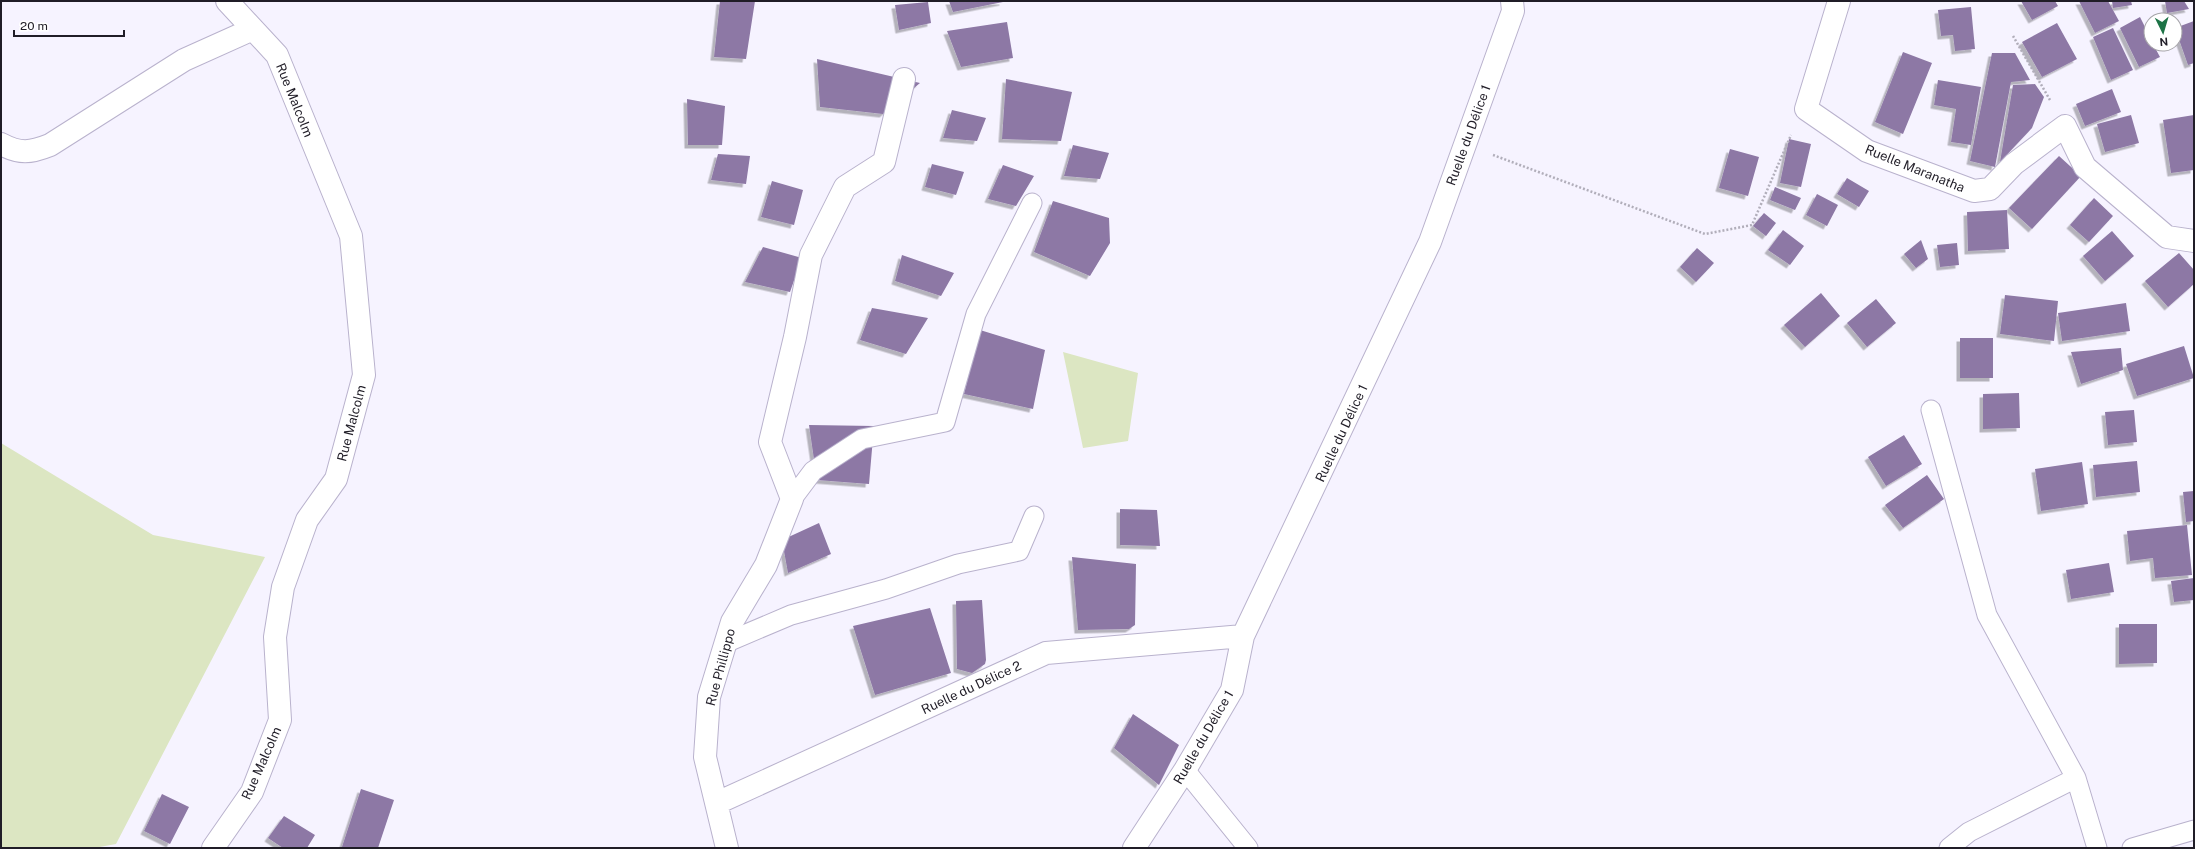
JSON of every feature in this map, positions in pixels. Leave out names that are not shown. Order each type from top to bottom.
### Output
[{"type":"street","name":"Rue Malcolm","points":[[213,848],[252,792],[280,720],[275,637],[283,587],[307,520],[336,479],[364,375],[351,236],[277,55],[227,1]]},
{"type":"street","points":[[1806,109],[1839,1]]},
{"type":"street","name":"Ruelle du Délice 1","points":[[1134,848],[1185,770],[1232,690],[1243,636],[1430,242],[1515,4]]},
{"type":"street","points":[[1,144],[13,150],[33,152],[50,145],[184,60],[252,29]]},
{"type":"street","points":[[792,500],[770,442],[795,337],[812,255],[845,186],[884,162],[904,78]]},
{"type":"street","name":"Ruelle Maranatha","points":[[1806,109],[1867,151],[1974,191],[1990,188],[2014,164],[2065,126]]},
{"type":"street","points":[[2065,126],[2085,167],[2167,237],[2194,241]]},
{"type":"street","name":"Rue Phillippo","points":[[728,848],[705,757],[709,697],[732,622],[766,565],[792,500]]},
{"type":"street","name":"Ruelle du Délice 2","points":[[716,803],[1046,653],[1243,636]]},
{"type":"lane","points":[[792,500],[813,471],[862,439],[945,422],[976,314],[1032,203]]},
{"type":"lane","points":[[1932,410],[1987,614],[2076,778],[2097,848]]},
{"type":"lane","points":[[725,643],[791,615],[886,589],[958,564],[1019,551],[1034,516]]},
{"type":"lane","points":[[1185,770],[1248,848]]},
{"type":"lane","points":[[1949,848],[1969,832],[2076,778]]},
{"type":"lane","points":[[2132,848],[2194,830]]},
{"type":"path","points":[[2013,36],[2065,126]]},
{"type":"path","points":[[1465,144],[1705,234],[1752,225],[1789,139],[1806,109]]},
{"type":"green space","points":[[1063,352],[1138,373],[1128,441],[1083,448]]},
{"type":"green space","points":[[1,443],[153,535],[265,557],[116,844],[94,848],[1,848]]},
{"type":"building","points":[[720,1],[755,1],[746,59],[714,57]]},
{"type":"building","points":[[949,1],[1003,1],[1003,2],[953,12]]},
{"type":"building","points":[[2021,1],[2055,1],[2058,6],[2032,20]]},
{"type":"building","points":[[2079,1],[2108,1],[2119,21],[2095,33]]},
{"type":"building","points":[[2112,1],[2131,1],[2132,5],[2113,8]]},
{"type":"building","points":[[2165,1],[2184,1],[2189,9],[2172,12],[2167,12]]},
{"type":"building","points":[[928,2],[931,23],[899,30],[895,5]]},
{"type":"building","points":[[1971,7],[1975,49],[1955,51],[1953,35],[1941,36],[1938,10]]},
{"type":"building","points":[[2140,17],[2143,23],[2143,52],[2157,52],[2160,57],[2139,67],[2120,28]]},
{"type":"building","points":[[2194,21],[2194,63],[2188,65],[2183,51],[2183,25]]},
{"type":"building","points":[[1007,22],[1013,58],[961,67],[947,31]]},
{"type":"building","points":[[2057,23],[2077,59],[2042,77],[2022,42]]},
{"type":"building","points":[[2113,28],[2133,70],[2111,80],[2093,37]]},
{"type":"building","points":[[1903,52],[1932,63],[1903,134],[1875,122]]},
{"type":"building","points":[[1992,53],[2015,53],[2030,80],[2011,82],[1995,167],[1970,161]]},
{"type":"building","points":[[817,59],[920,83],[883,114],[820,107]]},
{"type":"building","points":[[1006,79],[1072,92],[1061,141],[1002,139]]},
{"type":"building","points":[[1938,80],[1981,87],[1971,145],[1951,142],[1956,109],[1934,105]]},
{"type":"building","points":[[2035,84],[2044,97],[2032,128],[2000,162],[2013,85]]},
{"type":"building","points":[[2112,89],[2121,112],[2085,126],[2076,104]]},
{"type":"building","points":[[687,99],[725,106],[722,145],[688,145]]},
{"type":"building","points":[[952,110],[986,118],[977,141],[943,138]]},
{"type":"building","points":[[2131,115],[2139,143],[2105,152],[2097,124]]},
{"type":"building","points":[[2194,115],[2194,170],[2171,173],[2163,120]]},
{"type":"building","points":[[1789,139],[1811,144],[1801,187],[1780,183]]},
{"type":"building","points":[[1073,145],[1109,153],[1100,179],[1064,176]]},
{"type":"building","points":[[1730,149],[1759,157],[1748,196],[1719,188]]},
{"type":"building","points":[[718,154],[750,156],[746,184],[711,180]]},
{"type":"building","points":[[2059,156],[2081,176],[2032,229],[2009,208]]},
{"type":"building","points":[[932,164],[964,172],[956,195],[925,187]]},
{"type":"building","points":[[1003,165],[1034,176],[1016,206],[988,199]]},
{"type":"building","points":[[1847,178],[1869,191],[1859,207],[1837,194]]},
{"type":"building","points":[[772,181],[803,190],[794,225],[761,217]]},
{"type":"building","points":[[1775,187],[1801,198],[1795,210],[1770,200]]},
{"type":"building","points":[[1817,194],[1838,205],[1827,226],[1806,215]]},
{"type":"building","points":[[2094,198],[2113,216],[2089,242],[2070,225]]},
{"type":"building","points":[[1053,201],[1109,218],[1110,243],[1090,276],[1034,252]]},
{"type":"building","points":[[2007,210],[2009,249],[1968,251],[1967,212]]},
{"type":"building","points":[[1764,213],[1776,223],[1766,236],[1753,226]]},
{"type":"building","points":[[1783,230],[1804,246],[1790,265],[1768,250]]},
{"type":"building","points":[[2112,231],[2134,256],[2105,281],[2083,256]]},
{"type":"building","points":[[1921,240],[1928,259],[1916,268],[1904,254]]},
{"type":"building","points":[[1957,243],[1959,265],[1940,267],[1937,245]]},
{"type":"building","points":[[763,247],[802,258],[790,292],[745,282]]},
{"type":"building","points":[[1697,248],[1714,263],[1696,282],[1680,267]]},
{"type":"building","points":[[2179,253],[2194,270],[2194,284],[2168,307],[2145,281]]},
{"type":"building","points":[[902,255],[954,273],[941,296],[895,281]]},
{"type":"building","points":[[1821,293],[1840,316],[1805,347],[1784,325]]},
{"type":"building","points":[[2005,295],[2058,301],[2054,341],[2000,334]]},
{"type":"building","points":[[1876,299],[1896,323],[1867,347],[1847,323]]},
{"type":"building","points":[[2126,303],[2130,331],[2062,341],[2058,313]]},
{"type":"building","points":[[872,308],[928,318],[906,354],[860,340]]},
{"type":"building","points":[[980,330],[1045,350],[1033,409],[964,394]]},
{"type":"building","points":[[1960,338],[1993,338],[1993,378],[1960,378]]},
{"type":"building","points":[[2184,346],[2194,378],[2137,396],[2126,364]]},
{"type":"building","points":[[2121,348],[2123,370],[2081,384],[2071,352]]},
{"type":"building","points":[[2019,393],[2020,428],[1983,429],[1983,394]]},
{"type":"building","points":[[2134,410],[2137,442],[2108,445],[2105,412]]},
{"type":"building","points":[[809,425],[874,426],[869,484],[817,480]]},
{"type":"building","points":[[1904,435],[1922,464],[1886,486],[1868,457]]},
{"type":"building","points":[[2137,461],[2140,492],[2096,497],[2093,465]]},
{"type":"building","points":[[2082,462],[2088,504],[2041,511],[2035,469]]},
{"type":"building","points":[[1927,475],[1944,499],[1903,528],[1885,505]]},
{"type":"building","points":[[2194,491],[2194,521],[2186,522],[2183,492]]},
{"type":"building","points":[[1120,509],[1157,510],[1160,546],[1120,545]]},
{"type":"building","points":[[819,523],[831,554],[788,573],[782,540]]},
{"type":"building","points":[[2187,525],[2192,575],[2155,578],[2153,558],[2130,561],[2127,531]]},
{"type":"building","points":[[1072,557],[1136,564],[1135,625],[1129,629],[1078,630]]},
{"type":"building","points":[[2109,563],[2114,592],[2071,599],[2066,570]]},
{"type":"building","points":[[2194,578],[2194,600],[2174,602],[2171,581]]},
{"type":"building","points":[[982,600],[986,660],[985,664],[972,673],[957,669],[956,601]]},
{"type":"building","points":[[930,608],[951,673],[875,695],[853,626]]},
{"type":"building","points":[[2119,624],[2157,624],[2157,663],[2119,664]]},
{"type":"building","points":[[1133,714],[1179,745],[1159,785],[1114,748]]},
{"type":"building","points":[[361,789],[394,800],[378,848],[344,848],[342,847]]},
{"type":"building","points":[[162,794],[189,807],[170,844],[144,831]]},
{"type":"building","points":[[284,816],[315,835],[307,848],[283,848],[268,838]]}]
